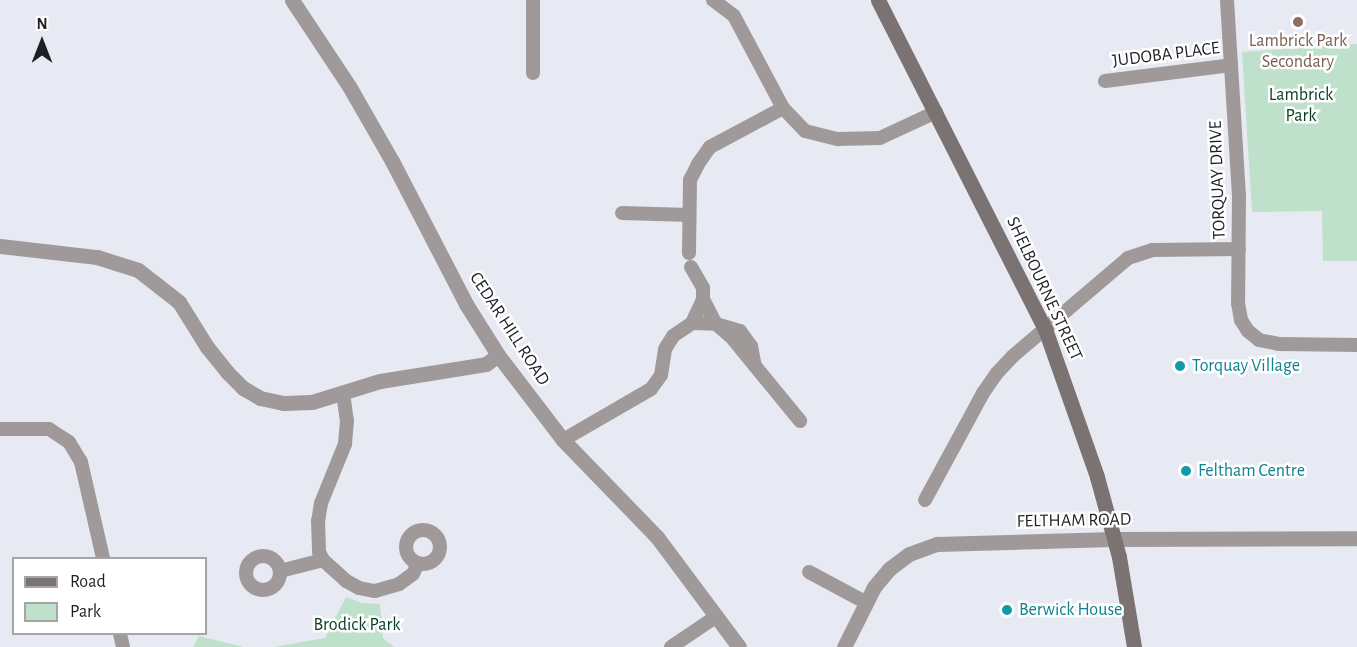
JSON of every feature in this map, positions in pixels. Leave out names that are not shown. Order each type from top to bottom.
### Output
[{"type":"main road","name":"SHELBOURNE STREET","points":[[878,0],[1045,329],[1077,413],[1114,539],[1134,647]]},
{"type":"street","name":"CEDAR HILL ROAD","points":[[292,0],[349,86],[392,161],[466,304],[498,355],[563,441],[657,537],[739,647]]},
{"type":"street","points":[[533,0],[533,73]]},
{"type":"street","points":[[713,0],[734,16],[783,108],[805,131],[838,139],[880,138],[936,112]]},
{"type":"street","name":"TORQUAY DRIVE","points":[[925,500],[983,393],[1013,356],[1117,267],[1139,252],[1239,249],[1239,195],[1227,0]]},
{"type":"street","name":"JUDOBA PLACE","points":[[1105,81],[1231,65]]},
{"type":"street","points":[[563,441],[651,389],[661,375],[665,350],[673,336],[692,323],[703,299],[703,288],[690,260],[690,180],[710,147],[783,108]]},
{"type":"street","points":[[622,213],[689,215]]},
{"type":"street","points":[[0,246],[97,257],[138,270],[178,302],[227,372],[243,388],[260,398],[296,403],[343,393],[392,378],[486,364],[498,355]]},
{"type":"street","points":[[1239,249],[1238,303],[1241,320],[1248,332],[1259,340],[1279,344],[1357,345]]},
{"type":"street","points":[[703,299],[716,324],[733,339],[800,421]]},
{"type":"street","points":[[692,323],[716,324]]},
{"type":"street","points":[[343,393],[347,421],[345,444],[321,502],[318,521],[319,552],[323,561],[346,581],[359,588],[375,591],[399,584],[413,574],[418,563]]},
{"type":"street","points":[[0,429],[49,429],[69,442],[81,462],[103,557]]},
{"type":"street","name":"FELTHAM ROAD","points":[[844,647],[865,602],[889,569],[909,554],[938,544],[1114,539],[1357,538]]},
{"type":"street","points":[[280,571],[323,561]]},
{"type":"street","points":[[809,572],[865,602]]},
{"type":"street","points":[[671,647],[717,616]]},
{"type":"green space","name":"Lambrick Park","points":[[1357,44],[1357,261],[1323,261],[1322,211],[1252,212],[1242,52]]},
{"type":"green space","name":"Brodick Park","points":[[346,597],[362,603],[380,604],[383,638],[394,647],[274,647],[325,638]]},
{"type":"green space","points":[[199,636],[243,647],[193,647]]},
{"type":"place","name":"Lambrick Park Secondary","points":[[1298,22]]},
{"type":"place","name":"Torquay Village","points":[[1180,366]]},
{"type":"place","name":"Feltham Centre","points":[[1186,471]]},
{"type":"place","name":"Berwick House","points":[[1007,610]]}]
